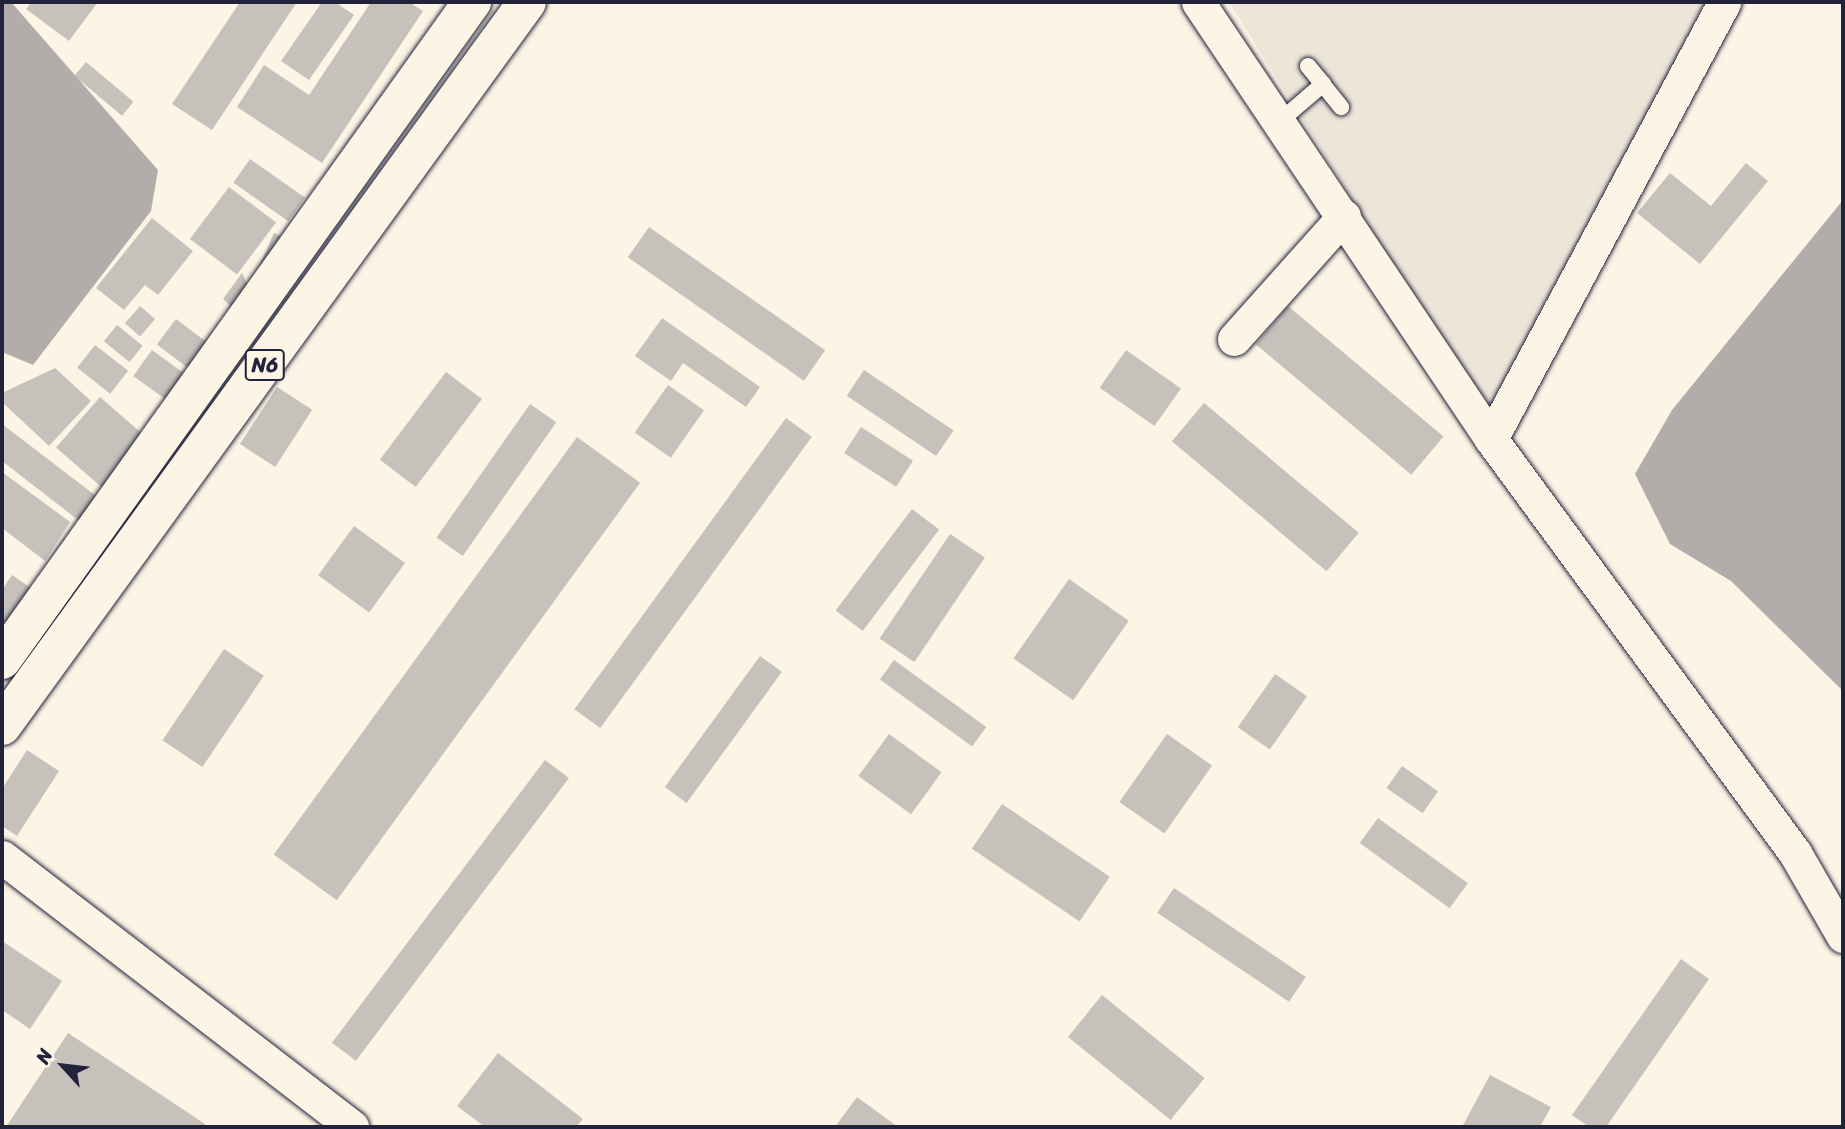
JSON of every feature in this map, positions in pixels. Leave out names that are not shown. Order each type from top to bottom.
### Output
[{"type":"highway","name":"N6","points":[[2,660],[472,2]]},
{"type":"highway","name":"N6","points":[[2,726],[527,2]]},
{"type":"street","points":[[1198,2],[1492,439],[1795,853],[1843,936]]},
{"type":"street","points":[[1492,439],[1724,2]]},
{"type":"street","points":[[1234,339],[1344,216]]},
{"type":"street","points":[[2,857],[352,1127]]},
{"type":"lane","points":[[1280,121],[1323,85],[1308,65],[1341,107]]},
{"type":"shaded area","points":[[2,2],[11,2],[158,170],[151,211],[33,365],[2,352]]},
{"type":"shaded area","points":[[1229,2],[1717,2],[1489,419]]},
{"type":"shaded area","points":[[1843,200],[1843,691],[1731,581],[1670,544],[1635,474],[1672,410]]},
{"type":"building","points":[[32,2],[98,2],[69,41],[26,9]]},
{"type":"building","points":[[240,2],[297,2],[212,130],[172,104]]},
{"type":"building","points":[[322,2],[335,2],[354,15],[309,80],[281,61]]},
{"type":"building","points":[[371,2],[409,2],[423,11],[322,163],[237,107],[264,65],[309,95]]},
{"type":"building","points":[[86,62],[133,102],[122,116],[74,76]]},
{"type":"building","points":[[250,159],[305,197],[288,221],[233,183]]},
{"type":"building","points":[[1746,163],[1768,181],[1700,264],[1637,213],[1670,173],[1711,206]]},
{"type":"building","points":[[229,187],[276,223],[237,274],[190,239]]},
{"type":"building","points":[[152,218],[193,251],[158,295],[145,285],[124,310],[96,288]]},
{"type":"building","points":[[649,227],[825,350],[804,381],[628,257]]},
{"type":"building","points":[[274,233],[290,240],[270,283],[255,276]]},
{"type":"building","points":[[242,273],[250,290],[236,311],[223,299]]},
{"type":"building","points":[[140,306],[155,319],[140,336],[125,323]]},
{"type":"building","points":[[1288,306],[1444,436],[1411,475],[1256,344]]},
{"type":"building","points":[[662,318],[760,387],[746,407],[683,363],[671,381],[635,356]]},
{"type":"building","points":[[176,319],[211,345],[192,371],[157,345]]},
{"type":"building","points":[[117,325],[143,346],[129,362],[104,341]]},
{"type":"building","points":[[95,345],[128,371],[110,394],[77,368]]},
{"type":"building","points":[[152,350],[186,375],[167,401],[133,376]]},
{"type":"building","points":[[1126,350],[1181,388],[1154,426],[1100,388]]},
{"type":"building","points":[[55,368],[91,401],[49,446],[2,402],[2,393]]},
{"type":"building","points":[[864,370],[954,430],[936,456],[847,396]]},
{"type":"building","points":[[446,372],[482,399],[416,487],[380,460]]},
{"type":"building","points":[[668,385],[704,410],[671,458],[635,433]]},
{"type":"building","points":[[277,387],[312,410],[275,467],[240,444]]},
{"type":"building","points":[[100,397],[147,438],[103,488],[56,448]]},
{"type":"building","points":[[1204,403],[1359,533],[1327,571],[1172,441]]},
{"type":"building","points":[[530,404],[556,422],[463,556],[437,538]]},
{"type":"building","points":[[786,418],[812,437],[600,728],[574,709]]},
{"type":"building","points":[[2,424],[100,499],[82,523],[2,461]]},
{"type":"building","points":[[861,427],[913,461],[896,487],[844,453]]},
{"type":"building","points":[[577,437],[640,483],[337,900],[274,854]]},
{"type":"building","points":[[2,472],[70,522],[45,561],[2,528]]},
{"type":"building","points":[[912,509],[939,529],[863,631],[836,610]]},
{"type":"building","points":[[354,526],[405,563],[369,612],[318,575]]},
{"type":"building","points":[[950,534],[985,557],[914,662],[880,638]]},
{"type":"building","points":[[12,575],[31,588],[2,631],[2,590]]},
{"type":"building","points":[[1069,579],[1129,621],[1073,700],[1013,658]]},
{"type":"building","points":[[224,649],[264,676],[202,767],[162,740]]},
{"type":"building","points":[[760,656],[782,672],[687,803],[665,787]]},
{"type":"building","points":[[894,660],[986,727],[972,746],[880,679]]},
{"type":"building","points":[[1275,674],[1307,696],[1270,750],[1238,727]]},
{"type":"building","points":[[889,734],[942,772],[911,814],[858,776]]},
{"type":"building","points":[[1167,734],[1212,766],[1164,834],[1119,802]]},
{"type":"building","points":[[27,750],[59,771],[17,836],[2,826],[2,789]]},
{"type":"building","points":[[545,760],[569,778],[356,1061],[332,1043]]},
{"type":"building","points":[[1402,766],[1438,791],[1423,813],[1387,788]]},
{"type":"building","points":[[1002,804],[1110,877],[1080,921],[972,849]]},
{"type":"building","points":[[1378,818],[1468,883],[1450,908],[1360,843]]},
{"type":"building","points":[[1174,888],[1306,977],[1289,1002],[1157,913]]},
{"type":"building","points":[[2,941],[62,981],[30,1029],[2,1010]]},
{"type":"building","points":[[1681,959],[1709,979],[1606,1127],[1589,1127],[1572,1115]]},
{"type":"building","points":[[1102,995],[1205,1078],[1171,1120],[1068,1037]]},
{"type":"building","points":[[68,1033],[205,1124],[203,1127],[6,1127]]},
{"type":"building","points":[[498,1053],[583,1119],[576,1127],[485,1127],[457,1106]]},
{"type":"building","points":[[1490,1075],[1551,1107],[1540,1127],[1462,1127]]},
{"type":"building","points":[[857,1097],[898,1127],[835,1127]]}]
